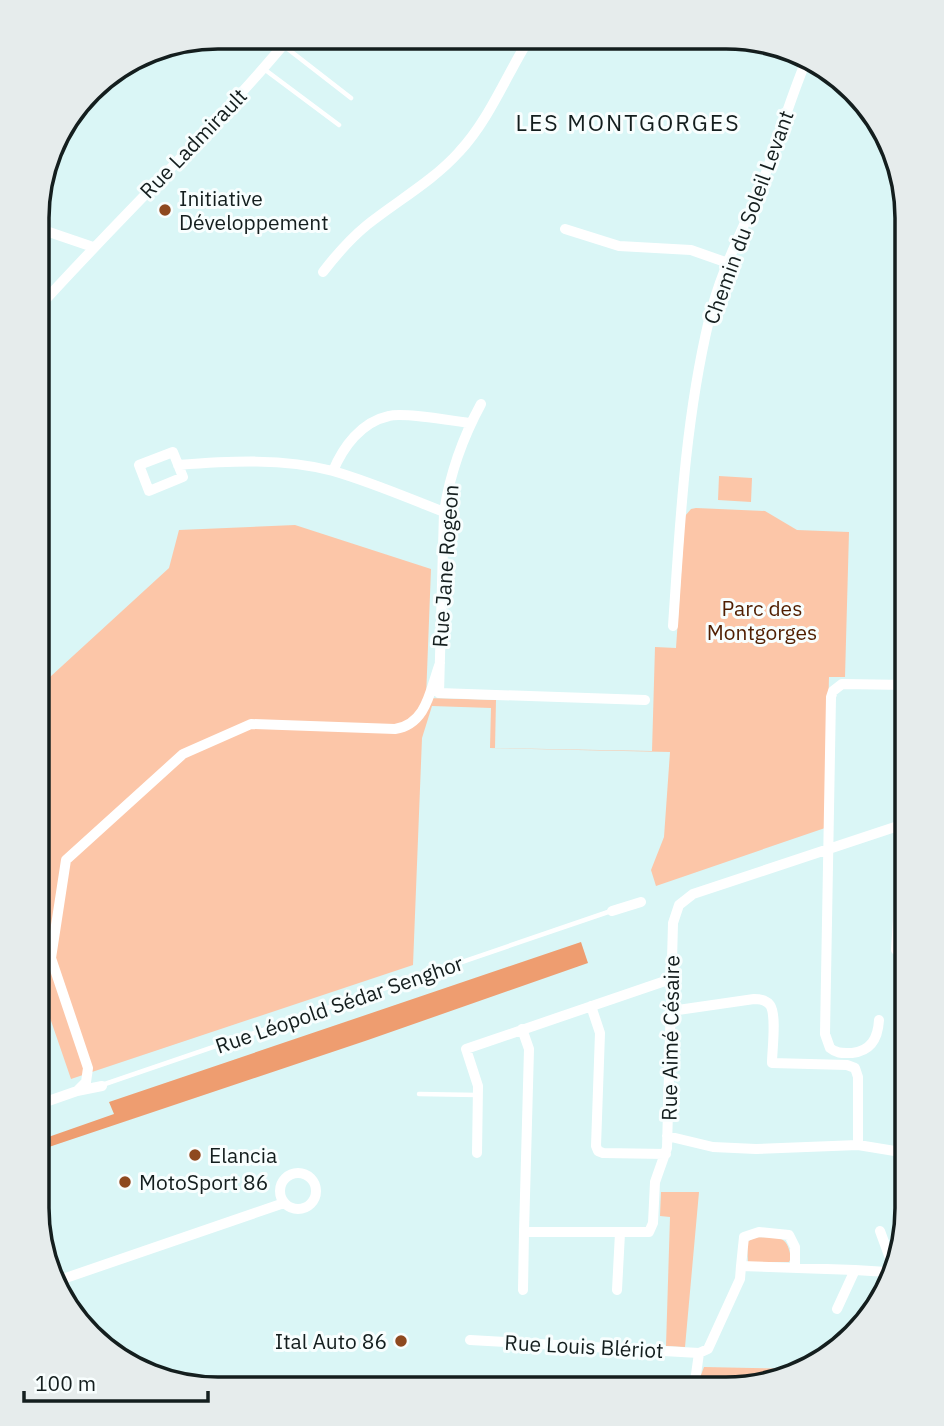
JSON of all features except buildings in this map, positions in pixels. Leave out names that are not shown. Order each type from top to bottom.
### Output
[{"type":"street","name":"Rue Ladmirault","points":[[49,296],[199,139],[279,49]]},
{"type":"street","points":[[323,272],[342,248],[364,227],[461,151],[502,89],[524,49]]},
{"type":"street","name":"Chemin du Soleil Levant","points":[[673,626],[682,486],[693,398],[709,318],[803,68]]},
{"type":"street","points":[[565,229],[620,246],[691,250],[728,263]]},
{"type":"street","points":[[49,232],[93,247]]},
{"type":"street","name":"Rue Jane Rogeon","points":[[481,404],[457,453],[444,512],[439,693],[645,700]]},
{"type":"street","points":[[333,471],[347,443],[387,416],[470,423]]},
{"type":"street","points":[[173,452],[178,466],[183,477],[149,491],[139,465],[173,452]]},
{"type":"street","points":[[178,466],[252,461],[333,471],[444,512]]},
{"type":"street","points":[[77,1091],[86,1083],[88,1068],[51,958],[66,860],[183,754],[251,724],[395,729],[412,724],[423,709],[440,663]]},
{"type":"street","points":[[879,1020],[876,1037],[863,1051],[838,1053],[830,1048],[825,1034],[833,691],[837,686],[848,683],[895,685]]},
{"type":"street","points":[[829,849],[895,826]]},
{"type":"street","name":"Rue Aimé Césaire","points":[[620,1233],[644,1234],[652,1229],[654,1190],[666,1154],[673,923],[679,905],[693,894],[829,849]]},
{"type":"street","name":"Rue Léopold Sédar Senghor","points":[[612,911],[641,902]]},
{"type":"street","points":[[477,1153],[478,1086],[466,1049],[671,979]]},
{"type":"street","points":[[671,1011],[754,999],[763,1000],[770,1005],[773,1014],[772,1063],[847,1065],[855,1068],[858,1077],[858,1145]]},
{"type":"street","points":[[591,1006],[600,1033],[598,1151],[666,1154]]},
{"type":"street","points":[[522,1029],[529,1049],[523,1290]]},
{"type":"street","name":"Rue Léopold Sédar Senghor","points":[[49,1101],[102,1086]]},
{"type":"street","points":[[667,1136],[713,1147],[756,1149],[858,1145],[895,1151]]},
{"type":"street","points":[[65,1278],[284,1203]]},
{"type":"street","points":[[524,1231],[620,1233],[617,1290]]},
{"type":"street","points":[[880,1231],[888,1254]]},
{"type":"street","points":[[696,1377],[699,1353],[708,1349],[740,1279],[744,1237],[752,1233],[783,1233],[792,1239],[796,1255],[795,1268]]},
{"type":"street","points":[[741,1266],[882,1272]]},
{"type":"street","points":[[837,1309],[855,1270]]},
{"type":"street","name":"Rue Louis Blériot","points":[[470,1340],[699,1353]]},
{"type":"lane","points":[[295,49],[351,98]]},
{"type":"lane","points":[[263,68],[338,125]]},
{"type":"lane","name":"Rue Léopold Sédar Senghor","points":[[102,1086],[612,911]]},
{"type":"lane","points":[[419,1094],[478,1095]]},
{"type":"green space","points":[[719,476],[752,478],[751,502],[718,500]]},
{"type":"green space","name":"Parc des Montgorges","points":[[691,509],[765,511],[797,530],[849,532],[845,677],[829,677],[825,828],[656,886],[651,870],[664,837],[670,752],[490,748],[491,708],[432,706],[422,738],[413,965],[71,1079],[49,1015],[49,678],[169,568],[179,530],[295,525],[431,569],[426,698],[496,700],[495,748],[652,751],[655,647],[676,648],[685,516]]},
{"type":"green space","points":[[661,1192],[699,1192],[685,1347],[666,1346],[670,1217],[660,1216]]},
{"type":"green space","points":[[755,1237],[780,1238],[787,1244],[791,1258],[789,1262],[748,1262],[747,1242]]},
{"type":"green space","points":[[704,1367],[778,1368],[737,1377],[700,1377]]},
{"type":"shaded area","points":[[581,942],[588,963],[49,1147],[49,1137],[114,1114],[109,1102]]},
{"type":"place","name":"Initiative Développement","points":[[165,210]]},
{"type":"place","name":"Elancia","points":[[195,1155]]},
{"type":"place","name":"MotoSport 86","points":[[125,1182]]},
{"type":"place","name":"Ital Auto 86","points":[[401,1341]]},
{"type":"district","name":"LES MONTGORGES","points":[[628,122]]}]
